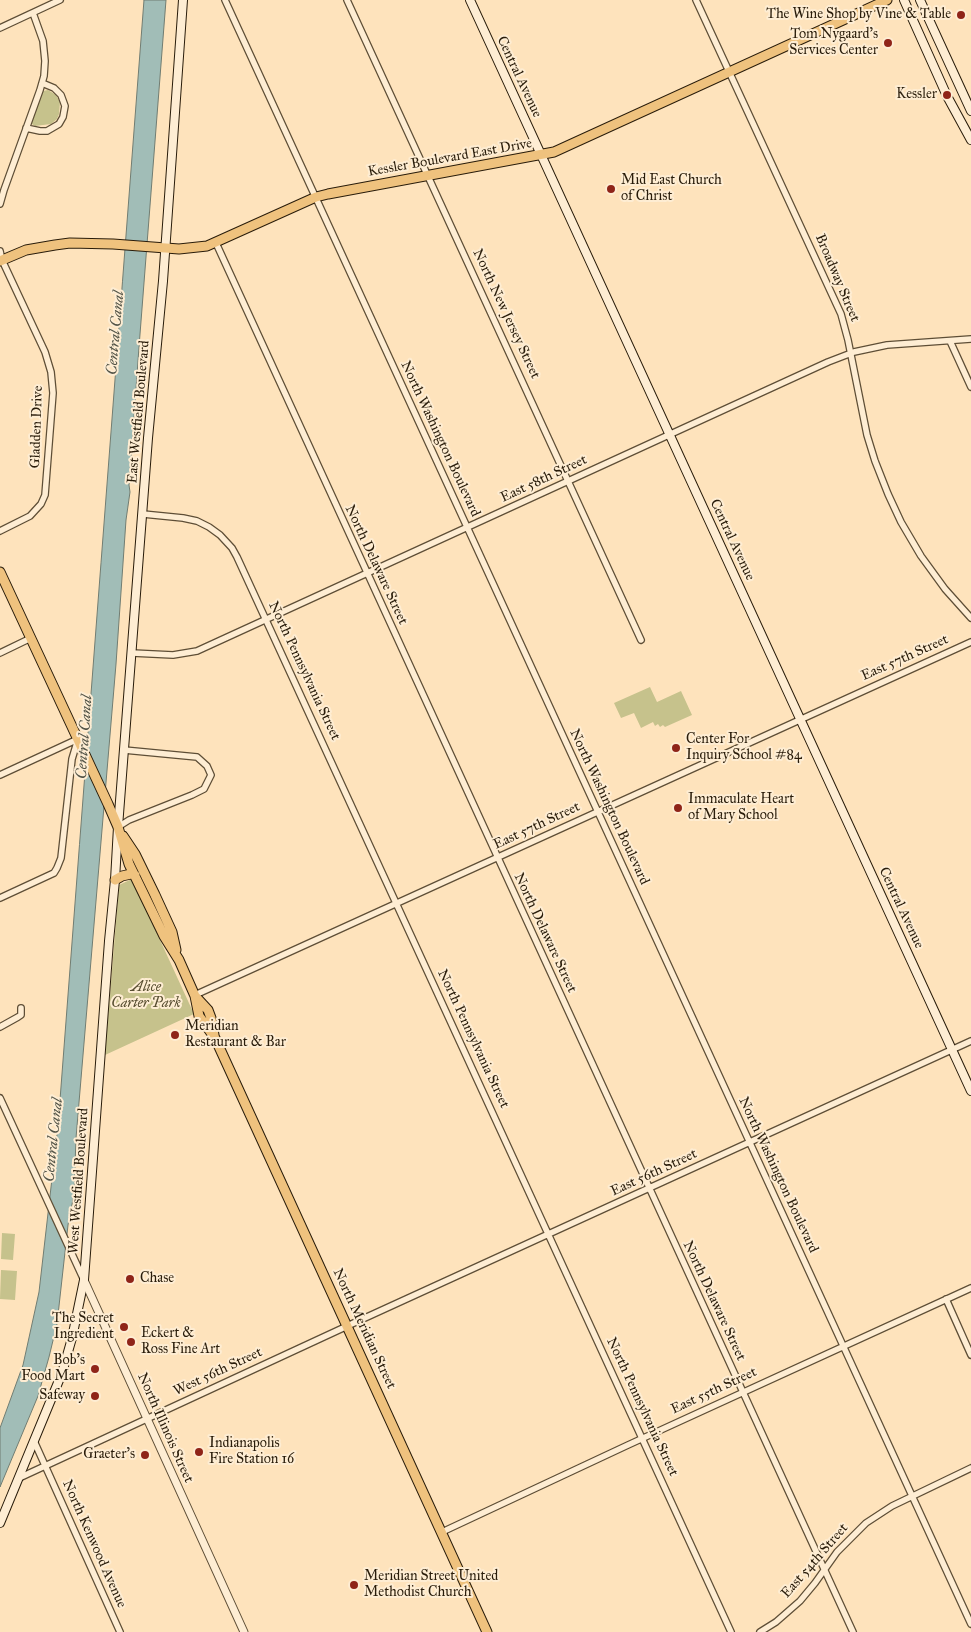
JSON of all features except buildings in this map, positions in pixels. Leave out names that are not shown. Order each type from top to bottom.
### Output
[{"type":"main road","name":"East Westfield Boulevard","points":[[118,827],[165,249],[183,0]]},
{"type":"main road","name":"Central Avenue","points":[[470,0],[971,1091]]},
{"type":"main road","name":"Kessler Boulevard East Drive","points":[[1,258],[55,244],[117,244],[149,248],[190,249],[216,243],[316,197],[560,150],[887,0]]},
{"type":"main road","points":[[904,0],[947,96],[971,140]]},
{"type":"main road","points":[[920,0],[971,111]]},
{"type":"main road","name":"North Meridian Street","points":[[0,572],[108,804],[135,875],[164,936],[179,960],[195,996],[208,1010],[215,1038],[487,1632]]},
{"type":"main road","name":"North Meridian Street","points":[[118,827],[135,854],[172,932],[179,960]]},
{"type":"main road","name":"West Westfield Boulevard","points":[[0,1523],[64,1366],[84,1280],[118,827]]},
{"type":"main road","points":[[115,880],[122,876],[135,875]]},
{"type":"street","points":[[0,28],[60,0]]},
{"type":"street","name":"North Washington Boulevard","points":[[225,0],[971,1624]]},
{"type":"street","name":"North New Jersey Street","points":[[347,0],[569,481],[640,640]]},
{"type":"street","name":"Broadway Street","points":[[696,0],[843,320],[867,435],[891,502],[910,538],[932,571],[971,618]]},
{"type":"street","points":[[0,204],[42,83],[45,61],[44,46],[33,13]]},
{"type":"street","points":[[26,128],[46,131],[59,124],[63,117],[65,106],[61,95],[54,88],[42,83]]},
{"type":"street","name":"North Delaware Street","points":[[216,243],[854,1632]]},
{"type":"street","name":"Gladden Drive","points":[[0,530],[30,516],[46,495],[53,393],[51,372],[44,352],[1,258]]},
{"type":"street","name":"East 58th Street","points":[[132,653],[157,656],[197,651],[818,365],[851,353],[887,345],[971,338]]},
{"type":"street","points":[[950,341],[971,387]]},
{"type":"street","name":"North Pennsylvania Street","points":[[143,514],[190,519],[209,527],[220,535],[236,554],[731,1632]]},
{"type":"street","points":[[0,653],[31,638]]},
{"type":"street","name":"East 57th Street","points":[[195,996],[971,642]]},
{"type":"street","points":[[0,776],[78,739]]},
{"type":"street","points":[[0,898],[54,873],[57,868],[61,858],[72,759],[78,739]]},
{"type":"street","points":[[118,827],[129,820],[192,795],[204,788],[211,775],[207,766],[197,757],[124,750]]},
{"type":"street","points":[[0,1027],[18,1017],[22,1011],[21,1008]]},
{"type":"street","name":"East 56th Street","points":[[348,1326],[971,1041]]},
{"type":"street","name":"North Illinois Street","points":[[0,1098],[244,1632]]},
{"type":"street","name":"East 55th Street","points":[[442,1532],[971,1288]]},
{"type":"street","points":[[946,1299],[971,1355]]},
{"type":"street","name":"West 56th Street","points":[[45,1466],[348,1326]]},
{"type":"street","name":"North Kenwood Avenue","points":[[34,1441],[120,1632]]},
{"type":"street","points":[[19,1478],[45,1466]]},
{"type":"street","name":"East 54th Street","points":[[760,1632],[776,1622],[800,1601],[837,1552],[866,1523],[892,1506],[971,1468]]},
{"type":"green space","points":[[48,90],[56,95],[60,102],[59,114],[57,119],[51,124],[35,126],[32,124],[32,120],[40,96],[43,91]]},
{"type":"green space","points":[[650,687],[657,702],[681,691],[692,715],[665,727],[663,725],[660,727],[658,724],[655,726],[653,722],[641,728],[634,713],[621,718],[614,703]]},
{"type":"green space","name":"Alice Carter Park","points":[[132,879],[194,1014],[105,1055],[119,885]]},
{"type":"green space","points":[[2,1233],[15,1234],[13,1260],[1,1259]]},
{"type":"green space","points":[[1,1270],[17,1271],[15,1300],[0,1299]]},
{"type":"water","name":"Central Canal","points":[[144,0],[166,0],[139,347],[130,492],[126,520],[116,664],[76,1138],[74,1194],[68,1225],[57,1324],[49,1357],[38,1396],[0,1487],[0,1428],[23,1365],[39,1292],[58,1126]]},
{"type":"place","name":"The Wine Shop by Vine & Table","points":[[961,15]]},
{"type":"place","name":"Tom Nygaard's Services Center","points":[[888,43]]},
{"type":"place","name":"Kessler","points":[[947,95]]},
{"type":"place","name":"Mid East Church of Christ","points":[[611,189]]},
{"type":"place","name":"Center For Inquiry School #84","points":[[676,748]]},
{"type":"place","name":"Immaculate Heart of Mary School","points":[[678,808]]},
{"type":"place","name":"Meridian Restaurant & Bar","points":[[175,1035]]},
{"type":"place","name":"Chase","points":[[130,1279]]},
{"type":"place","name":"The Secret Ingredient","points":[[124,1327]]},
{"type":"place","name":"Eckert & Ross Fine Art","points":[[131,1342]]},
{"type":"place","name":"Bob's Food Mart","points":[[95,1369]]},
{"type":"place","name":"Safeway","points":[[95,1396]]},
{"type":"place","name":"Indianapolis Fire Station 16","points":[[199,1452]]},
{"type":"place","name":"Graeter's","points":[[145,1455]]},
{"type":"place","name":"Meridian Street United Methodist Church","points":[[354,1585]]}]
